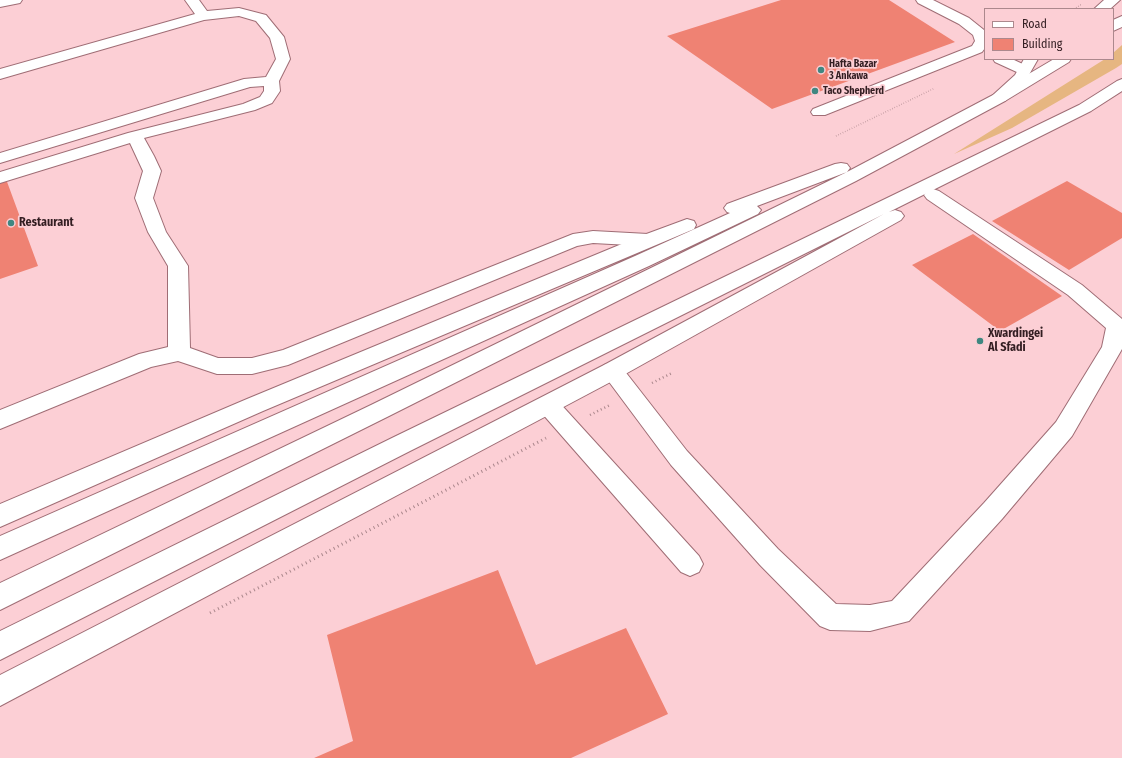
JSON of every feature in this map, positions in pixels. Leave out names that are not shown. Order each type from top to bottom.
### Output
[{"type":"main road","points":[[0,3],[15,0]]},
{"type":"main road","points":[[192,0],[203,16]]},
{"type":"main road","points":[[819,112],[981,50],[982,41],[979,33],[964,22],[923,0]]},
{"type":"main road","points":[[1102,8],[1113,0]]},
{"type":"main road","points":[[0,74],[203,16],[239,12],[261,18],[277,37],[283,59],[271,81],[272,90],[266,100],[249,107],[134,136],[0,178]]},
{"type":"main road","points":[[1114,26],[1122,20]]},
{"type":"main road","points":[[0,548],[635,264],[842,167],[994,100],[1012,87],[1027,64],[1005,60]]},
{"type":"main road","points":[[0,597],[762,221],[994,100],[1062,60]]},
{"type":"main road","points":[[0,158],[249,82],[271,81]]},
{"type":"main road","points":[[1085,108],[1122,84]]},
{"type":"main road","points":[[0,646],[402,444],[1122,91]]},
{"type":"main road","points":[[134,136],[146,156],[152,171],[144,198],[157,232],[178,266],[179,353]]},
{"type":"main road","points":[[0,691],[612,371],[933,195],[1012,144]]},
{"type":"main road","points":[[0,516],[270,399],[648,240],[842,167]]},
{"type":"main road","points":[[612,371],[679,458],[769,558],[830,617],[870,618],[899,612],[993,511],[1064,429],[1112,348],[1116,326],[1075,290],[933,195]]},
{"type":"main road","points":[[0,420],[147,360],[179,353],[218,366],[252,366],[280,359],[573,240],[593,237],[648,240]]},
{"type":"main road","points":[[548,405],[569,426],[690,564]]},
{"type":"path","points":[[836,136],[937,87]]},
{"type":"path","points":[[204,616],[672,373]]},
{"type":"shaded area","points":[[1122,45],[1122,64],[1116,68],[1012,128],[954,154],[1103,60],[1114,60],[1114,52]]},
{"type":"building","points":[[781,0],[889,0],[955,42],[772,109],[667,36]]},
{"type":"building","name":"Restaurant","points":[[6,179],[38,266],[0,279],[0,181]]},
{"type":"building","points":[[1067,181],[1122,213],[1122,238],[1069,270],[992,221]]},
{"type":"building","points":[[973,234],[1062,296],[1000,331],[912,265]]},
{"type":"building","points":[[498,570],[536,665],[626,628],[668,714],[571,758],[314,758],[353,741],[327,635]]},
{"type":"place","name":"Hafta Bazar 3 Ankawa","points":[[821,70]]},
{"type":"place","name":"Taco Shepherd","points":[[815,91]]},
{"type":"place","name":"Restaurant","points":[[11,223]]},
{"type":"place","name":"Xwardingei Al Sfadi","points":[[980,341]]}]
